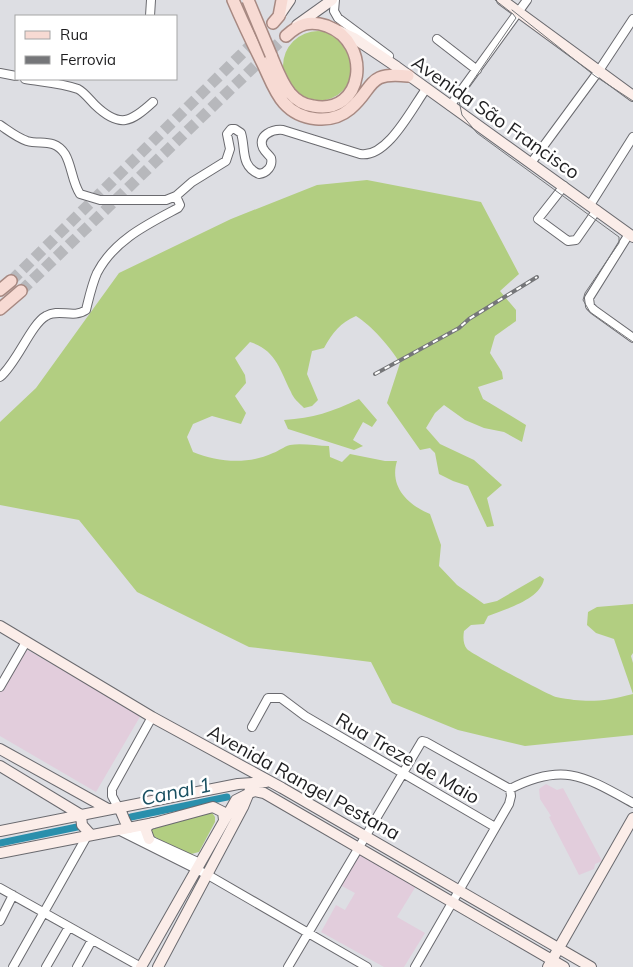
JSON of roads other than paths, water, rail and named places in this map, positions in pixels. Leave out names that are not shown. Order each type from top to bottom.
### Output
[{"type":"main road","points":[[233,0],[266,58],[296,99],[316,107],[335,104],[347,96],[355,84],[358,64],[352,47],[336,30],[316,23],[297,25]]},
{"type":"main road","points":[[248,0],[278,94],[286,105],[301,115],[319,119],[340,115],[349,110],[369,85],[378,78],[390,75],[408,76]]},
{"type":"main road","points":[[276,19],[282,0]]},
{"type":"main road","points":[[276,19],[290,0]]},
{"type":"main road","points":[[286,36],[297,25],[333,0]]},
{"type":"main road","points":[[502,0],[633,96]]},
{"type":"main road","name":"Avenida São Francisco","points":[[336,30],[360,42],[426,89],[452,104],[631,235]]},
{"type":"main road","points":[[0,290],[11,280]]},
{"type":"main road","points":[[0,309],[21,291]]},
{"type":"main road","name":"Avenida Rangel Pestana","points":[[0,626],[152,717],[277,785],[591,967]]},
{"type":"main road","points":[[0,749],[113,808],[124,815],[123,827]]},
{"type":"main road","points":[[236,764],[250,790]]},
{"type":"main road","points":[[0,766],[80,815],[82,825],[89,835]]},
{"type":"main road","points":[[141,967],[236,800],[265,782],[277,785]]},
{"type":"main road","points":[[0,831],[238,784],[250,790]]},
{"type":"main road","points":[[158,967],[208,875],[250,790]]},
{"type":"main road","name":"Avenida Rangel Pestana","points":[[250,790],[357,848],[550,963],[564,967]]},
{"type":"main road","points":[[0,853],[123,827],[154,823],[215,807],[223,812],[224,820]]},
{"type":"main road","points":[[550,963],[633,818]]},
{"type":"main road","points":[[148,839],[145,828],[154,823]]},
{"type":"street","points":[[150,15],[151,0]]},
{"type":"street","name":"Avenida São Francisco","points":[[333,0],[334,11],[342,21],[452,104]]},
{"type":"street","points":[[452,104],[527,0]]},
{"type":"street","points":[[531,163],[598,72],[633,19]]},
{"type":"street","points":[[437,39],[477,70]]},
{"type":"street","points":[[0,73],[15,76]]},
{"type":"street","points":[[32,80],[80,90],[103,112],[119,120],[134,119],[153,102]]},
{"type":"street","points":[[0,125],[29,142],[49,142],[59,147],[66,156],[80,194],[100,200],[166,200],[176,196],[192,182],[226,161],[230,148],[228,134],[232,129],[239,131],[242,135],[243,153],[248,166],[259,174],[268,170],[272,164],[271,158],[264,149],[262,142],[266,134],[273,130],[283,130],[364,155],[384,148],[426,89]]},
{"type":"street","points":[[564,186],[538,219],[568,241],[576,240],[633,137]]},
{"type":"street","points":[[0,377],[17,358],[26,340],[44,316],[56,312],[79,315],[86,310],[96,274],[101,267],[125,240],[139,229],[154,219],[178,208],[180,205],[176,196]]},
{"type":"street","points":[[631,235],[591,292],[589,303],[594,310],[633,338]]},
{"type":"street","points":[[0,687],[26,642]]},
{"type":"street","name":"Rua Treze de Maio","points":[[252,727],[268,698],[274,696],[281,698],[305,716],[495,827]]},
{"type":"street","points":[[113,808],[112,796],[115,783],[152,717]]},
{"type":"street","points":[[288,967],[422,741],[510,789]]},
{"type":"street","points":[[510,789],[544,774],[560,774],[590,780],[633,803]]},
{"type":"street","points":[[415,967],[510,802],[510,789]]},
{"type":"street","points":[[123,827],[198,866]]},
{"type":"street","points":[[123,827],[198,866],[208,875],[367,967]]},
{"type":"street","points":[[13,967],[89,835]]},
{"type":"street","points":[[0,888],[141,967]]},
{"type":"street","points":[[0,922],[13,896]]},
{"type":"street","points":[[46,967],[69,926]]},
{"type":"street","points":[[77,967],[92,940]]},
{"type":"waterway","name":"Canal 1","points":[[131,817],[227,797]]},
{"type":"waterway","name":"Canal 1","points":[[0,843],[77,827]]},
{"type":"tunnel","points":[[11,281],[273,23]]},
{"type":"tunnel","points":[[21,291],[286,36]]},
{"type":"tram line","points":[[495,0],[516,18],[459,101],[462,115],[477,133],[619,237],[619,243],[585,293],[583,300],[590,312],[633,342]]},
{"type":"tram line","points":[[512,10],[595,76],[633,101]]},
{"type":"railway","points":[[375,374],[459,328],[469,319],[537,277]]}]
